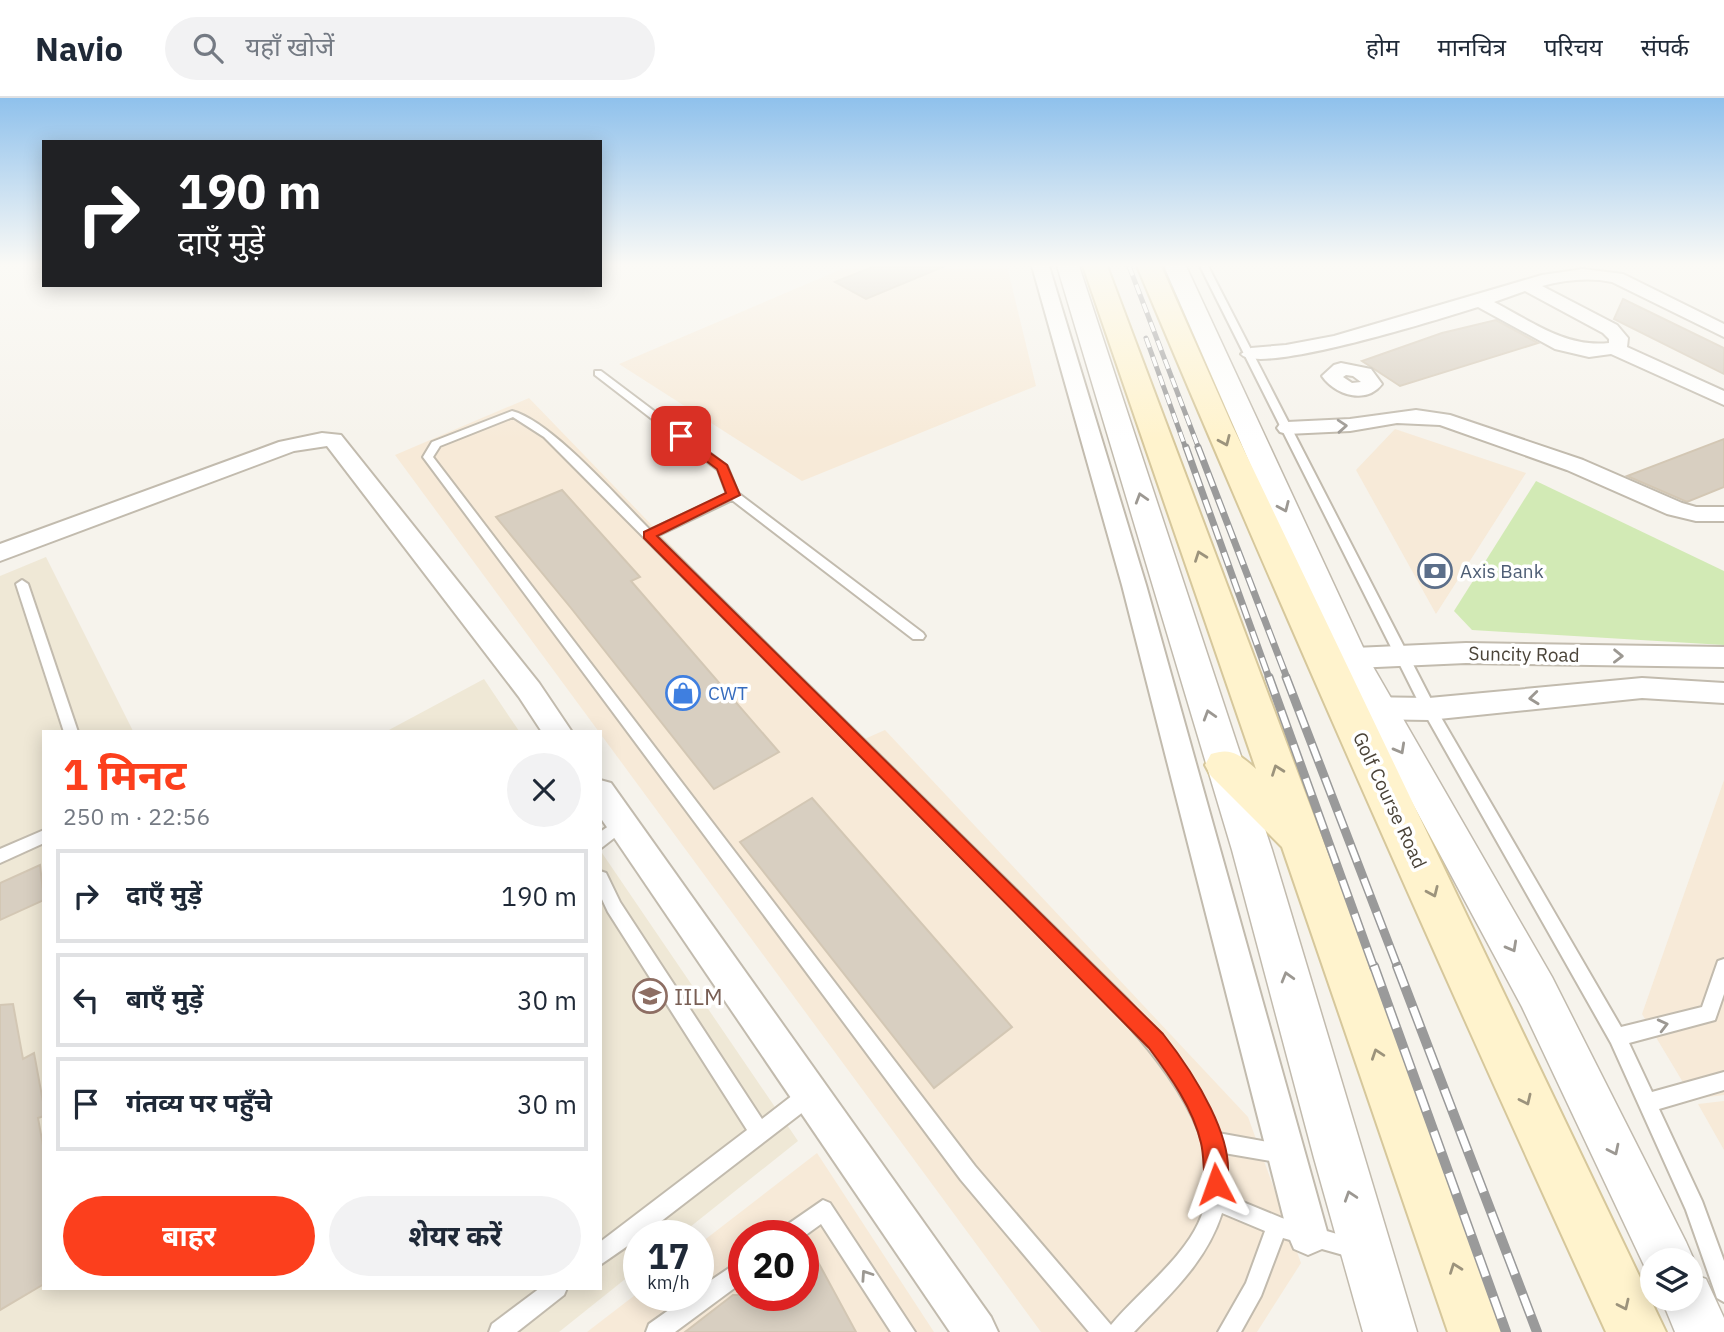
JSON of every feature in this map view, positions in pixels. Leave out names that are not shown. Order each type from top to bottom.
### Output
[{"type":"main road","points":[[1116,324],[1478,1332]]},
{"type":"main road","points":[[1177,324],[1338,659]]},
{"type":"main road","name":"Golf Course Road","points":[[1362,708],[1513,1071],[1636,1332]]},
{"type":"main road","points":[[1225,765],[1302,841]]},
{"type":"street","points":[[1057,324],[1134,585],[1288,1153],[1295,1231]]},
{"type":"street","points":[[1086,324],[1252,850],[1390,1332]]},
{"type":"street","points":[[1199,324],[1338,659],[1362,708],[1537,992],[1662,1248]]},
{"type":"street","points":[[1251,354],[1279,354],[1316,347],[1398,324]]},
{"type":"street","points":[[1523,324],[1562,345],[1589,351],[1614,348],[1724,399]]},
{"type":"street","points":[[1598,324],[1619,338],[1618,345],[1614,348]]},
{"type":"street","points":[[1316,347],[1341,369],[1360,372],[1370,377],[1372,384],[1366,389],[1397,417]]},
{"type":"street","points":[[1287,428],[1350,425],[1397,417],[1443,419],[1575,466],[1675,509],[1696,514],[1724,514]]},
{"type":"street","points":[[0,553],[136,499],[292,446],[323,438],[333,440],[529,690],[557,730]]},
{"type":"street","name":"Suncity Road","points":[[1338,659],[1465,653],[1724,657]]},
{"type":"street","name":"Suncity Road","points":[[1362,708],[1429,709],[1642,688],[1724,693]]},
{"type":"street","points":[[602,799],[611,832],[810,1094],[976,1332]]},
{"type":"street","points":[[1693,1311],[1703,1332]]},
{"type":"lane","points":[[1235,324],[1429,709],[1617,1037],[1695,1208],[1724,1291]]},
{"type":"lane","points":[[598,373],[723,468],[733,495],[918,636]]},
{"type":"lane","points":[[1102,1332],[968,1173],[435,468],[428,457],[436,444],[512,414],[520,416],[548,435],[1156,1041],[1177,1068],[1198,1106],[1212,1142],[1217,1167],[1212,1217],[1186,1260],[1119,1332]]},
{"type":"lane","points":[[649,535],[733,495]]},
{"type":"lane","points":[[22,584],[70,730]]},
{"type":"lane","points":[[0,856],[42,837]]},
{"type":"lane","points":[[602,882],[614,907],[760,1133]]},
{"type":"lane","points":[[1617,1037],[1709,1014],[1724,967]]},
{"type":"lane","points":[[1647,1103],[1724,1082]]},
{"type":"lane","points":[[602,1253],[810,1094]]},
{"type":"lane","points":[[1212,1142],[1288,1153]]},
{"type":"lane","points":[[1215,1200],[1295,1231],[1367,1251]]},
{"type":"lane","points":[[810,1220],[823,1210],[904,1332]]},
{"type":"lane","points":[[1229,1332],[1254,1289],[1271,1237],[1295,1231]]},
{"type":"lane","points":[[657,1332],[728,1280]]},
{"type":"lane","points":[[500,1332],[554,1290]]},
{"type":"shaded area","points":[[714,324],[1021,324],[1036,386],[802,481],[619,364]]},
{"type":"shaded area","points":[[529,398],[860,741],[885,730],[1248,1117],[1301,1263],[1257,1332],[1041,1332],[602,736],[602,730],[598,730],[395,455]]},
{"type":"shaded area","points":[[1395,429],[1526,473],[1436,614],[1356,470]]},
{"type":"shaded area","name":"IILM","points":[[46,557],[132,730],[42,730],[42,1290],[602,1290],[602,853],[798,1141],[699,1220],[623,1220],[623,1281],[559,1332],[0,1332],[0,576]]},
{"type":"shaded area","points":[[484,679],[518,730],[389,730]]},
{"type":"shaded area","points":[[1724,780],[1724,1095],[1693,1099],[1642,1014]]},
{"type":"shaded area","points":[[1724,1101],[1724,1150],[1698,1104]]},
{"type":"shaded area","points":[[817,1153],[934,1332],[587,1332],[623,1304],[623,1311],[714,1311],[714,1233],[728,1222],[728,1311],[819,1311],[819,1220],[730,1220]]},
{"type":"green space","points":[[1536,481],[1724,571],[1724,645],[1472,630],[1454,611]]},
{"type":"building","points":[[1481,324],[1503,324],[1538,343],[1400,386],[1362,361],[1442,333]]},
{"type":"building","points":[[1623,324],[1674,324],[1724,348],[1724,374]]},
{"type":"building","points":[[1724,439],[1724,487],[1687,502],[1627,476]]},
{"type":"building","points":[[562,490],[640,577],[631,581],[779,752],[714,789],[496,517]]},
{"type":"building","points":[[812,798],[1012,1027],[934,1088],[740,842]]},
{"type":"building","points":[[40,865],[42,901],[0,920],[0,883]]},
{"type":"building","points":[[13,1004],[23,1059],[34,1053],[42,1096],[42,1117],[38,1118],[42,1140],[42,1285],[0,1310],[0,1005]]},
{"type":"building","points":[[819,1264],[856,1332],[685,1332],[728,1299],[728,1311],[819,1311]]},
{"type":"railway","points":[[1151,324],[1199,449]]},
{"type":"railway","points":[[1146,338],[1186,449]]},
{"type":"railway","points":[[1186,447],[1269,678]]},
{"type":"railway","points":[[1198,447],[1287,678]]},
{"type":"railway","points":[[1269,677],[1374,968]]},
{"type":"railway","points":[[1286,677],[1398,968]]},
{"type":"railway","points":[[1374,966],[1506,1332]]},
{"type":"railway","points":[[1397,966],[1537,1332]]},
{"type":"place","name":"Axis Bank","points":[[1435,571]]},
{"type":"place","name":"CWT","points":[[683,693]]},
{"type":"place","name":"IILM","points":[[650,996]]},
{"type":"route","points":[[681,436],[723,468],[733,495],[649,535],[1156,1041],[1177,1068],[1198,1106],[1212,1142],[1217,1167],[1216,1184]]}]
